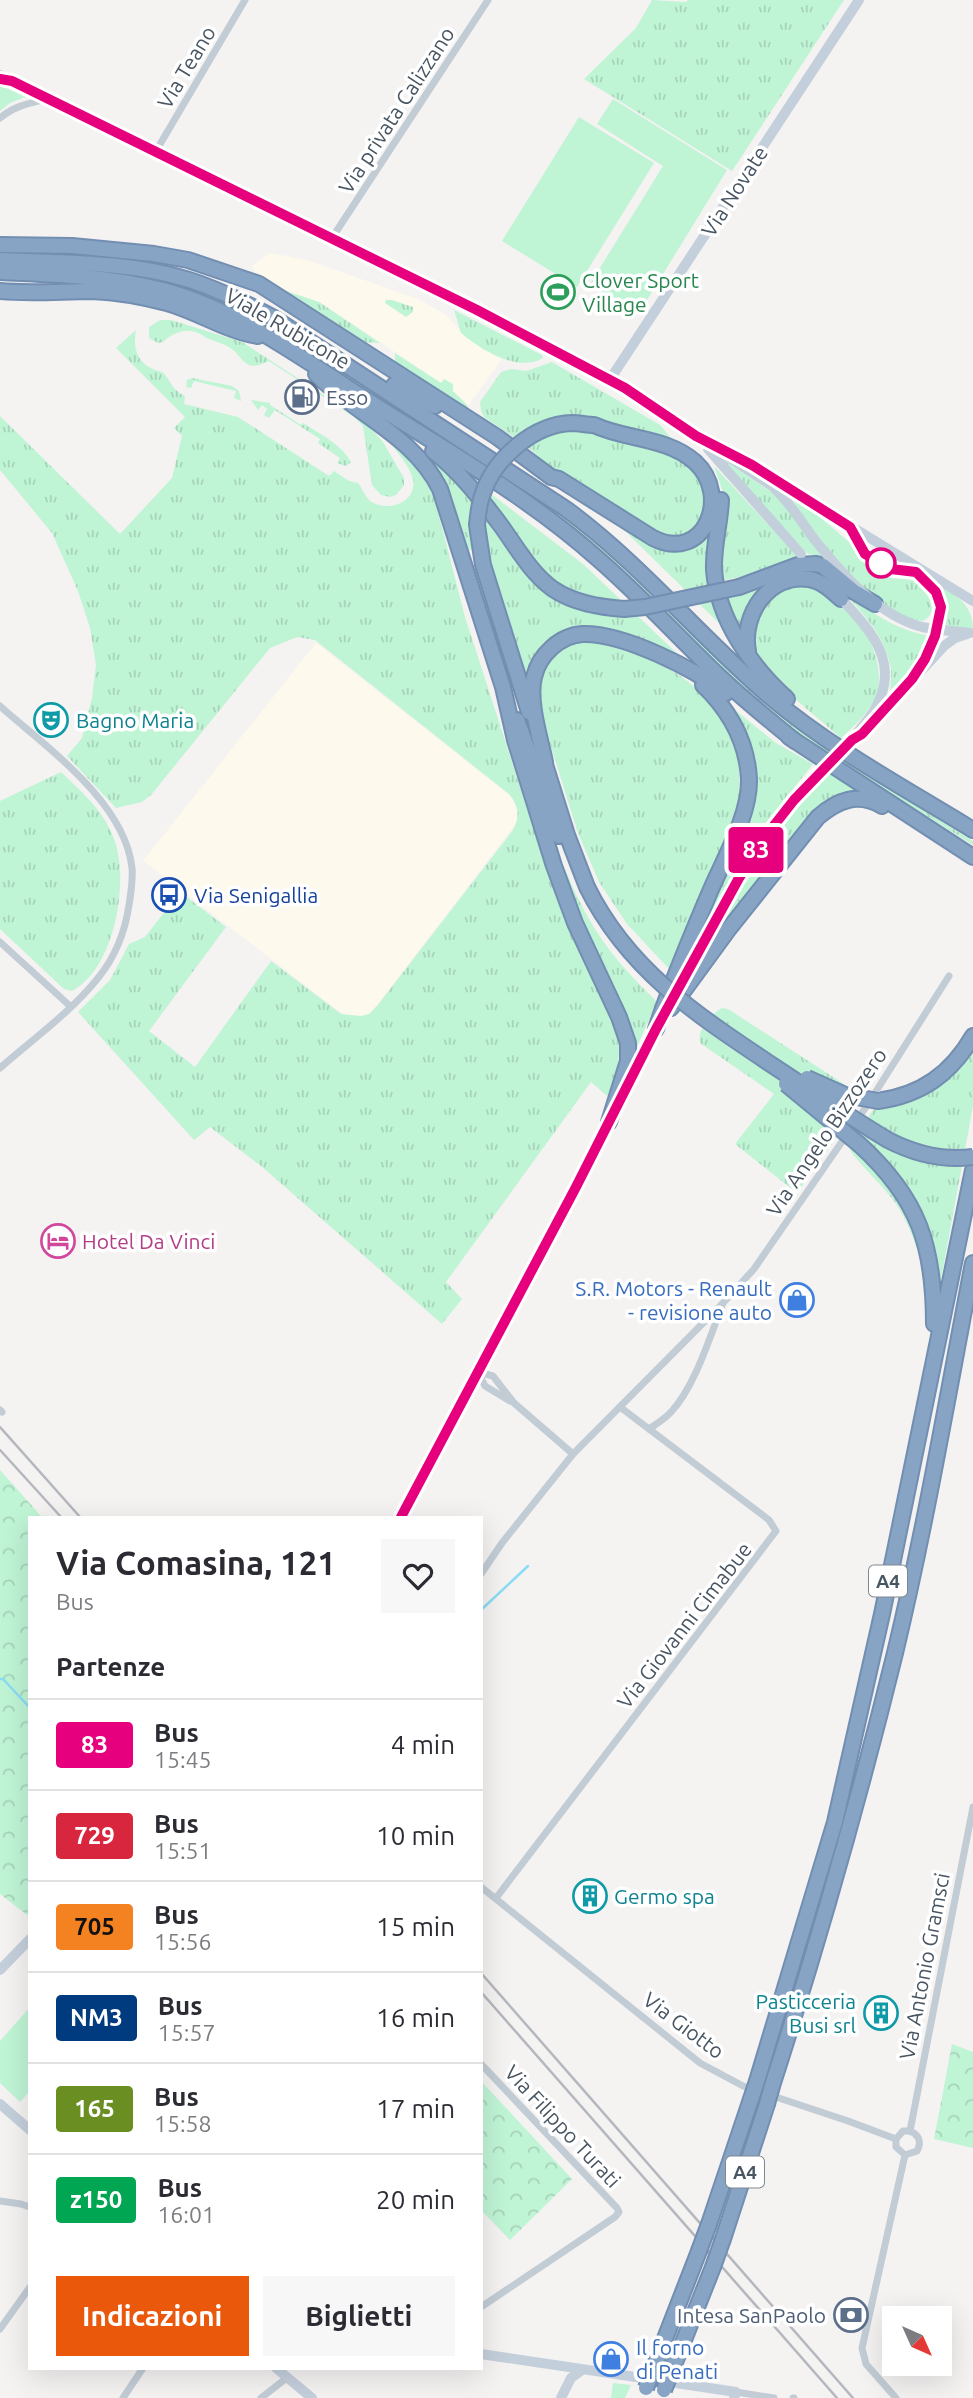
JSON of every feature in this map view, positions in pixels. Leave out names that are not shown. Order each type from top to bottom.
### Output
[{"type":"highway","points":[[0,246],[72,246],[154,254],[188,260],[260,284],[469,419],[551,477],[559,479],[653,538],[664,543],[685,542],[704,529],[711,513],[712,492],[706,476],[693,461],[652,441],[603,430],[594,425]]},
{"type":"highway","name":"Viale Rubicone","points":[[0,260],[77,263],[135,269],[186,279],[253,307],[303,335]]},
{"type":"highway","name":"Viale Rubicone","points":[[0,272],[93,277],[153,288],[205,305],[270,338],[384,411]]},
{"type":"highway","points":[[0,291],[96,291],[141,298],[167,303],[215,321],[238,333],[270,338]]},
{"type":"highway","points":[[303,335],[417,397],[469,419]]},
{"type":"highway","points":[[303,335],[536,487],[585,523],[639,571],[749,678],[818,733],[973,830]]},
{"type":"highway","points":[[295,353],[330,388],[412,449],[433,477],[446,506],[503,687],[515,740],[558,878],[575,923],[620,1017],[628,1043],[628,1061],[609,1122]]},
{"type":"highway","points":[[384,411],[454,469],[547,585],[589,605],[624,609],[645,607],[739,587],[798,565],[816,564],[823,566],[853,591],[875,604]]},
{"type":"highway","points":[[384,411],[565,532],[597,558],[728,684],[795,741]]},
{"type":"highway","points":[[587,887],[566,835],[480,551],[477,525],[483,492],[494,470],[509,452],[527,438],[549,428],[571,423],[605,424],[651,434],[697,456],[710,468],[722,496],[714,558],[718,593],[725,614],[750,659],[818,733]]},
{"type":"highway","points":[[750,659],[747,640],[749,619],[754,607],[769,590],[791,580],[808,579],[826,586],[841,599]]},
{"type":"highway","points":[[545,762],[532,687],[538,664],[554,645],[573,636],[597,635],[639,648],[702,675],[749,711],[973,857]]},
{"type":"highway","points":[[656,1029],[690,938],[742,816],[748,798],[749,779],[746,758],[733,721],[702,684],[671,661]]},
{"type":"highway","points":[[503,687],[526,741],[554,828],[607,922],[656,980],[702,1017],[868,1128],[908,1150],[945,1158],[973,1157]]},
{"type":"highway","points":[[656,1029],[774,871],[818,817],[831,806],[854,798],[866,798],[895,814],[922,824]]},
{"type":"highway","points":[[746,1047],[832,1090],[878,1101],[912,1094],[922,1089],[944,1071],[973,1036]]},
{"type":"highway","points":[[746,1047],[860,1145],[900,1188],[924,1238],[933,1274],[934,1352]]},
{"type":"highway","name":"A4","points":[[644,2393],[709,2224],[751,2099],[835,1822],[882,1614],[973,1170]]},
{"type":"highway","name":"A4","points":[[662,2394],[723,2239],[851,1826],[900,1628],[973,1263]]},
{"type":"highway","points":[[940,1436],[955,1386],[973,1295]]},
{"type":"street","name":"Via Teano","points":[[156,151],[245,0]]},
{"type":"street","name":"Via privata Calizzano","points":[[332,238],[488,0]]},
{"type":"street","name":"Via Novate","points":[[609,382],[859,0]]},
{"type":"street","points":[[0,77],[50,99],[477,310],[609,382],[622,393],[696,436],[772,486],[784,497],[825,553],[886,613],[923,627],[971,633]]},
{"type":"street","points":[[0,118],[24,104],[50,99]]},
{"type":"street","points":[[696,436],[801,554]]},
{"type":"street","points":[[696,436],[752,465],[973,601]]},
{"type":"street","points":[[899,557],[936,592],[941,607],[940,619],[925,659],[904,689]]},
{"type":"street","points":[[402,1516],[656,1029],[754,853],[779,818],[852,740],[878,702],[883,685],[881,652],[873,635],[820,576]]},
{"type":"street","points":[[852,740],[862,734],[947,643],[958,636],[971,633]]},
{"type":"street","points":[[0,706],[87,784],[115,819],[128,847],[132,868],[125,930],[116,951],[97,979],[0,1068]]},
{"type":"street","points":[[0,942],[70,1006]]},
{"type":"street","name":"Via Angelo Bizzozero","points":[[483,1571],[573,1454],[754,1269],[868,1104],[950,975]]},
{"type":"street","name":"Via Angelo Bizzozero","points":[[649,1429],[669,1415],[678,1404],[723,1303]]},
{"type":"street","points":[[478,1372],[485,1386],[514,1403]]},
{"type":"street","points":[[478,1372],[493,1376],[514,1403],[573,1454]]},
{"type":"street","name":"Via Giovanni Cimabue","points":[[496,1898],[776,1531],[769,1520],[620,1407]]},
{"type":"street","name":"Via Antonio Gramsci","points":[[910,2131],[973,1807]]},
{"type":"street","name":"Via Giotto","points":[[483,1888],[700,2063],[743,2086],[895,2139]]},
{"type":"street","points":[[0,1970],[28,1941]]},
{"type":"street","name":"Via Filippo Turati","points":[[483,2066],[618,2212],[615,2217],[483,2306]]},
{"type":"street","points":[[0,2104],[28,2128]]},
{"type":"street","points":[[910,2131],[917,2135],[920,2143],[917,2151],[905,2155],[898,2151],[895,2139],[900,2133],[910,2131]]},
{"type":"street","points":[[896,2398],[866,2364],[862,2348],[905,2155]]},
{"type":"street","points":[[0,2201],[28,2206]]},
{"type":"street","points":[[0,2329],[28,2290]]},
{"type":"street","points":[[483,2354],[713,2393],[774,2398]]},
{"type":"street","points":[[556,2367],[565,2374],[568,2383]]},
{"type":"street","points":[[123,2398],[142,2370]]},
{"type":"street","points":[[279,2370],[312,2398]]},
{"type":"street","points":[[561,2398],[573,2375],[582,2370]]},
{"type":"street","points":[[261,2398],[288,2377]]},
{"type":"shaded area","points":[[270,253],[307,260],[418,299],[446,315],[465,336],[502,359],[468,406],[453,391],[320,302],[283,290],[255,272],[252,266]]},
{"type":"shaded area","points":[[316,643],[527,809],[360,1027],[143,861]]},
{"type":"green space","points":[[652,0],[844,0],[732,171],[584,79],[636,28]]},
{"type":"green space","points":[[0,85],[25,97],[0,111]]},
{"type":"green space","points":[[613,99],[727,170],[639,313],[590,284],[663,166],[597,124]]},
{"type":"green space","points":[[579,117],[654,163],[577,287],[502,241]]},
{"type":"green space","points":[[44,267],[109,270],[182,282],[253,311],[533,490],[598,541],[823,745],[973,841],[973,845],[797,735],[739,686],[638,588],[422,427],[278,335],[172,287],[109,273]]},
{"type":"green space","points":[[283,290],[319,302],[380,343],[358,342],[282,292]]},
{"type":"green space","points":[[386,300],[413,307],[413,312],[406,317],[385,303]]},
{"type":"green space","points":[[454,310],[542,355],[543,358],[522,363],[500,358],[461,333]]},
{"type":"green space","points":[[160,320],[171,320],[242,342],[365,422],[383,442],[404,478],[404,485],[396,495],[390,497],[381,495],[372,485],[363,426],[354,417],[269,361],[260,365],[249,365],[229,347],[201,334],[179,332],[158,343],[149,338],[149,327]]},
{"type":"green space","points":[[136,330],[135,347],[139,357],[146,365],[165,375],[176,390],[185,396],[184,404],[238,417],[329,476],[334,471],[349,481],[358,483],[370,501],[384,506],[399,504],[406,500],[413,488],[410,470],[391,440],[413,461],[434,496],[465,617],[537,839],[565,914],[611,1010],[620,1049],[615,1082],[607,1096],[591,1082],[446,1282],[462,1299],[442,1324],[261,1166],[210,1127],[194,1140],[78,1012],[110,980],[129,944],[145,937],[180,892],[226,927],[149,1031],[195,1067],[271,961],[341,1014],[369,1014],[513,830],[517,820],[517,807],[509,794],[315,640],[297,637],[270,648],[151,795],[142,802],[116,808],[67,756],[82,738],[92,698],[96,665],[90,628],[78,591],[52,533],[0,470],[0,416],[120,534],[172,478],[182,436],[174,428],[185,417],[116,348]]},
{"type":"green space","points":[[395,353],[441,383],[444,379],[453,384],[453,391],[468,406],[465,412],[395,364]]},
{"type":"green space","points":[[552,362],[660,425],[702,475],[708,508],[695,529],[685,535],[660,536],[551,468],[527,446],[484,417],[480,402],[501,372],[511,369],[526,371]]},
{"type":"green space","points":[[192,378],[232,386],[239,391],[241,401],[234,398],[236,391],[194,381],[191,388],[186,387],[187,380]]},
{"type":"green space","points":[[251,400],[270,403],[301,425],[303,423],[316,431],[336,445],[351,462],[346,466],[337,463],[340,458],[318,443],[320,439],[275,410],[269,418],[264,415],[267,409],[262,405],[258,410]]},
{"type":"green space","points":[[724,460],[777,496],[830,563],[821,557],[808,554]]},
{"type":"green space","points":[[437,461],[454,476],[537,580],[615,610],[609,600],[571,592],[539,570],[474,481],[583,564],[685,661],[599,630],[549,641],[537,654],[527,679],[524,678],[484,547],[469,550],[447,487],[434,464]]},
{"type":"green space","points":[[714,466],[797,556],[763,572],[720,581],[723,492]]},
{"type":"green space","points":[[792,500],[815,513],[849,542],[868,565],[890,578],[914,580],[930,601],[932,607],[929,617],[923,621],[905,616],[867,591],[832,553]]},
{"type":"green space","points":[[589,502],[666,548],[710,528],[708,553],[726,630],[625,531]]},
{"type":"green space","points":[[798,566],[830,573],[760,591],[743,614],[740,632],[720,591]]},
{"type":"green space","points":[[925,577],[964,603],[969,610],[973,629],[946,626]]},
{"type":"green space","points":[[831,579],[865,607],[889,622],[930,636],[918,660],[891,696],[891,668],[881,639]]},
{"type":"green space","points":[[797,584],[814,588],[846,609],[870,641],[877,660],[879,678],[876,696],[865,714],[841,738],[774,681],[751,650],[751,621],[771,594]]},
{"type":"green space","points":[[580,639],[614,646],[647,658],[677,674],[702,694],[722,719],[735,748],[740,781],[735,818],[671,971],[627,924],[599,882],[578,833],[537,702],[540,669],[557,648]]},
{"type":"green space","points":[[720,698],[776,743],[813,764],[758,833],[703,929],[700,928],[751,792]]},
{"type":"green space","points":[[61,772],[92,802],[105,820],[119,856],[119,899],[108,944],[99,964],[87,980],[72,991],[64,989],[0,929],[0,801]]},
{"type":"green space","points":[[828,772],[860,792],[840,796],[715,938],[738,893],[778,828],[793,808]]},
{"type":"green space","points":[[547,824],[594,928],[622,965],[657,1002],[631,1060],[573,907]]},
{"type":"green space","points":[[722,1008],[728,1009],[853,1092],[830,1127],[839,1134],[797,1193],[735,1144],[774,1094],[700,1043],[706,1023]]},
{"type":"green space","points":[[973,1044],[973,1106],[941,1279],[938,1278],[927,1235],[872,1161],[903,1204],[925,1259],[921,1262],[899,1208],[849,1147],[877,1104],[906,1098]]},
{"type":"green space","points":[[0,1470],[41,1516],[28,1516],[28,1914],[0,1894]]},
{"type":"green space","points":[[28,2009],[28,2093],[20,2102],[0,2083],[0,2041]]},
{"type":"green space","points":[[952,2044],[973,2052],[973,2148],[934,2139]]},
{"type":"green space","points":[[483,2083],[572,2179],[510,2240],[483,2212]]},
{"type":"green space","points":[[613,2383],[631,2385],[625,2398],[611,2398]]},
{"type":"waterway","points":[[483,1608],[528,1566]]},
{"type":"waterway","points":[[0,1679],[28,1706]]},
{"type":"railway","points":[[0,1427],[79,1516]]},
{"type":"railway","points":[[0,1450],[60,1516]]},
{"type":"railway","points":[[483,1975],[853,2398]]},
{"type":"railway","points":[[483,1994],[837,2398]]},
{"type":"bus line","name":"83","points":[[0,79],[12,81],[271,207],[625,388],[673,422],[752,465],[850,527],[865,554],[891,569],[916,572],[936,592],[941,607],[935,636],[912,679],[862,734],[852,740],[794,800],[754,853],[739,878],[656,1029],[576,1187],[402,1516]]},
{"type":"place","name":"Clover Sport Village","points":[[558,292]]},
{"type":"place","name":"Esso","points":[[302,397]]},
{"type":"place","name":"Bagno Maria","points":[[51,720]]},
{"type":"place","name":"Via Senigallia","points":[[169,895]]},
{"type":"place","name":"Hotel Da Vinci","points":[[58,1241]]},
{"type":"place","name":"S.R. Motors - Renault - revisione auto","points":[[797,1300]]},
{"type":"place","name":"Germo spa","points":[[590,1896]]},
{"type":"place","name":"Pasticceria Busi srl","points":[[881,2013]]},
{"type":"place","name":"Intesa SanPaolo","points":[[851,2315]]},
{"type":"place","name":"Il forno di Penati","points":[[611,2359]]}]
